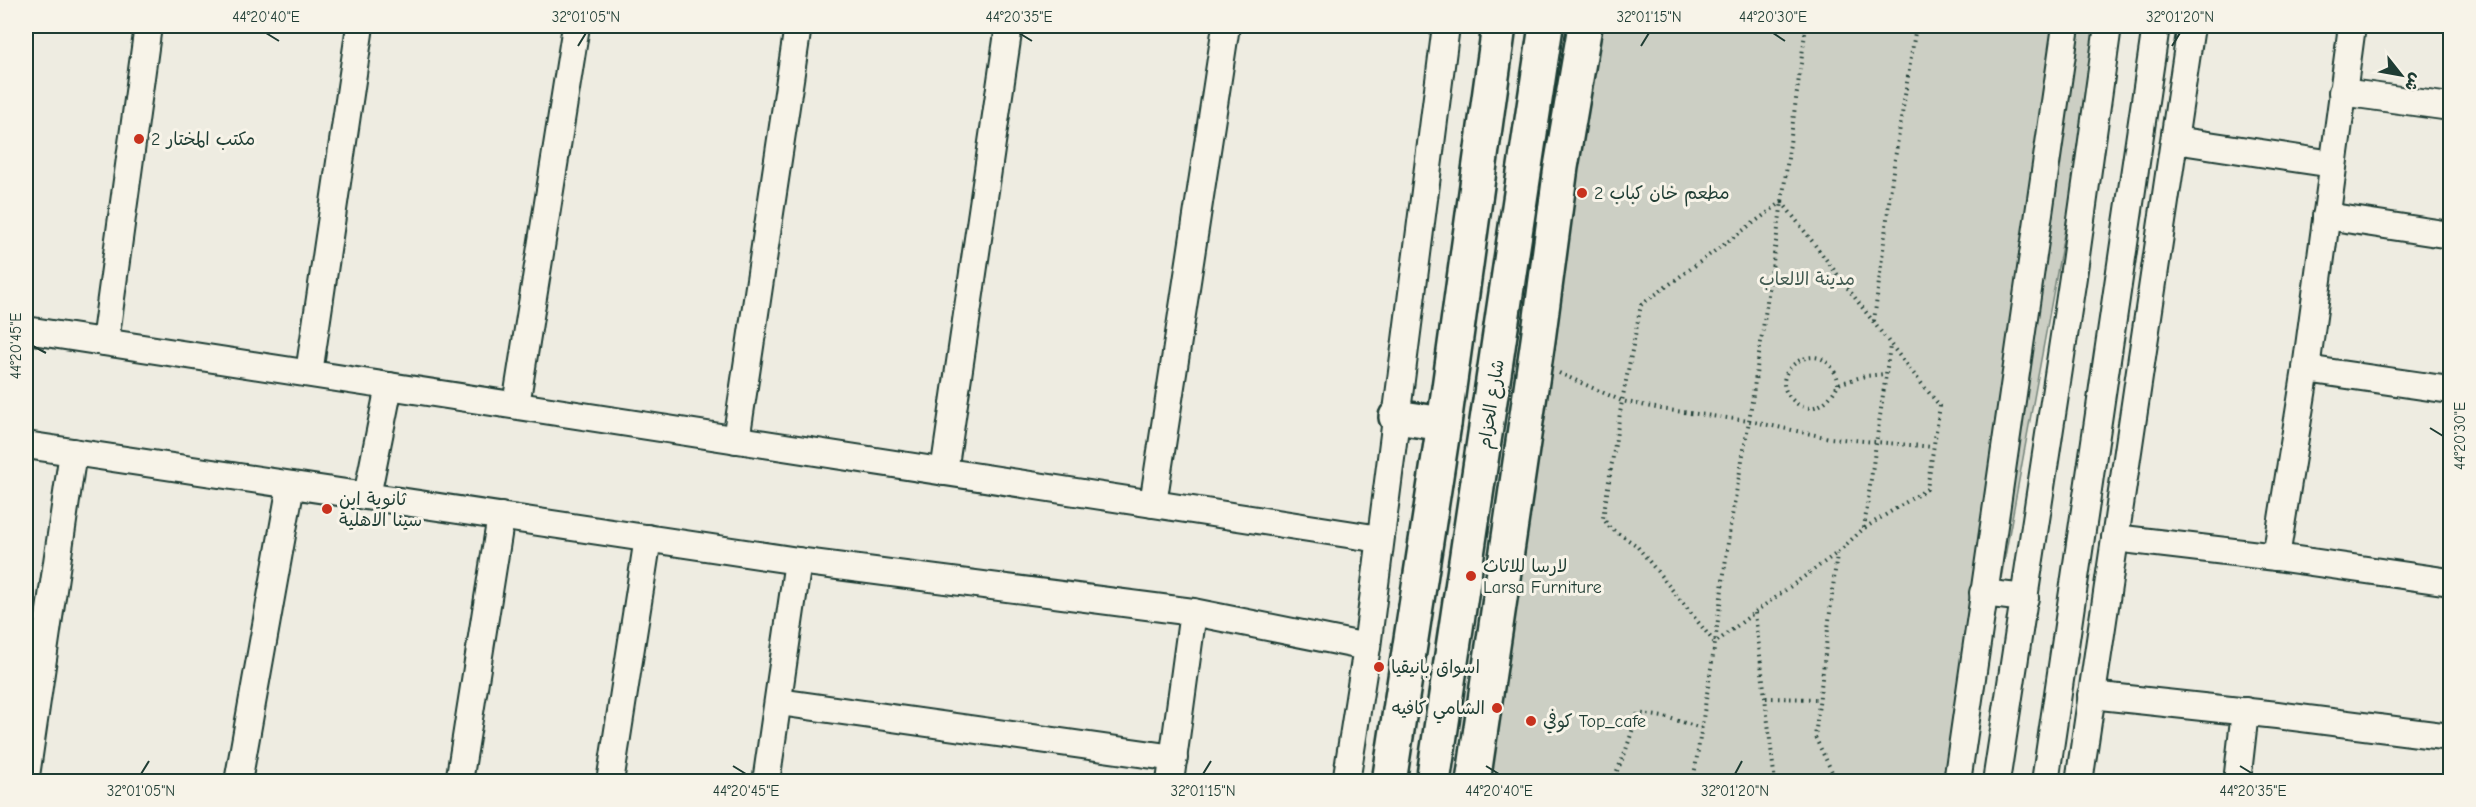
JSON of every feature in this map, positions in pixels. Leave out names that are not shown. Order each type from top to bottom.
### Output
[{"type":"main road","points":[[1393,778],[1499,26]]},
{"type":"main road","name":"شارع الحزام","points":[[1431,778],[1496,371],[1546,26]]},
{"type":"main road","points":[[1473,782],[1561,167],[1585,26]]},
{"type":"main road","points":[[1496,371],[1538,340]]},
{"type":"main road","points":[[1396,417],[1444,423]]},
{"type":"street","points":[[105,342],[148,26]]},
{"type":"street","points":[[309,374],[360,26]]},
{"type":"street","points":[[516,405],[576,26]]},
{"type":"street","points":[[736,440],[798,26]]},
{"type":"street","points":[[944,472],[1009,26]]},
{"type":"street","points":[[1153,504],[1226,26]]},
{"type":"street","points":[[1346,782],[1367,646],[1446,26]]},
{"type":"street","points":[[1957,782],[2066,26]]},
{"type":"street","points":[[1996,782],[2108,26]]},
{"type":"street","points":[[2045,782],[2156,26]]},
{"type":"street","points":[[2079,782],[2191,26]]},
{"type":"street","points":[[2276,556],[2306,369],[2352,26]]},
{"type":"street","points":[[2342,92],[2451,107]]},
{"type":"street","points":[[2175,140],[2333,164]]},
{"type":"street","points":[[2326,216],[2451,235]]},
{"type":"street","points":[[26,330],[1380,539]]},
{"type":"street","points":[[2306,369],[2451,390]]},
{"type":"street","points":[[367,496],[389,386]]},
{"type":"street","points":[[26,445],[798,561],[1193,612],[1367,646]]},
{"type":"street","points":[[26,776],[73,452]]},
{"type":"street","points":[[238,782],[291,485]]},
{"type":"street","points":[[459,782],[501,516]]},
{"type":"street","points":[[610,782],[648,538]]},
{"type":"street","points":[[2115,538],[2276,556],[2451,582]]},
{"type":"street","points":[[766,782],[798,561]]},
{"type":"street","points":[[1983,592],[2025,598]]},
{"type":"street","points":[[2072,605],[2104,610]]},
{"type":"street","points":[[779,702],[1172,770],[1193,612]]},
{"type":"street","points":[[2091,695],[2245,711],[2451,737]]},
{"type":"street","points":[[2238,782],[2245,711]]},
{"type":"path","points":[[1693,782],[1715,643],[1730,526],[1749,421],[1782,202],[1806,26]]},
{"type":"path","points":[[1875,321],[1893,171],[1916,26]]},
{"type":"path","points":[[1715,643],[1837,553],[1863,529],[1927,489],[1941,406],[1890,345],[1875,321],[1782,202]]},
{"type":"path","points":[[1715,643],[1636,545],[1610,528],[1603,518],[1622,401],[1641,305],[1782,202]]},
{"type":"path","points":[[1538,340],[1557,349],[1559,373],[1622,401],[1661,410],[1749,421],[1830,438],[1933,447]]},
{"type":"path","points":[[1863,529],[1890,345]]},
{"type":"path","points":[[1838,384],[1831,365],[1821,358],[1809,356],[1797,361],[1785,380],[1785,391],[1801,406],[1818,406],[1830,400],[1838,384],[1865,376],[1885,374]]},
{"type":"path","points":[[1837,553],[1815,737],[1837,782]]},
{"type":"path","points":[[1755,612],[1775,782]]},
{"type":"path","points":[[1766,698],[1820,699]]},
{"type":"path","points":[[1612,782],[1625,753],[1638,713],[1669,718],[1701,728]]},
{"type":"green space","name":"مدينة الالعاب","points":[[1602,26],[2102,26],[1964,781],[1483,782],[1578,160]]},
{"type":"place","name":"مكتب المختار 2","points":[[139,139]]},
{"type":"place","name":"مطعم خان كباب 2","points":[[1582,193]]},
{"type":"place","name":"ثانوية ابن سينا الاهلية","points":[[327,509]]},
{"type":"place","name":"لارسا للاثاث Larsa Furniture","points":[[1471,576]]},
{"type":"place","name":"اسواق بانيقيا","points":[[1379,667]]},
{"type":"place","name":"الشامي كافيه","points":[[1497,708]]},
{"type":"place","name":"كوفي Top_cafe","points":[[1531,721]]}]
